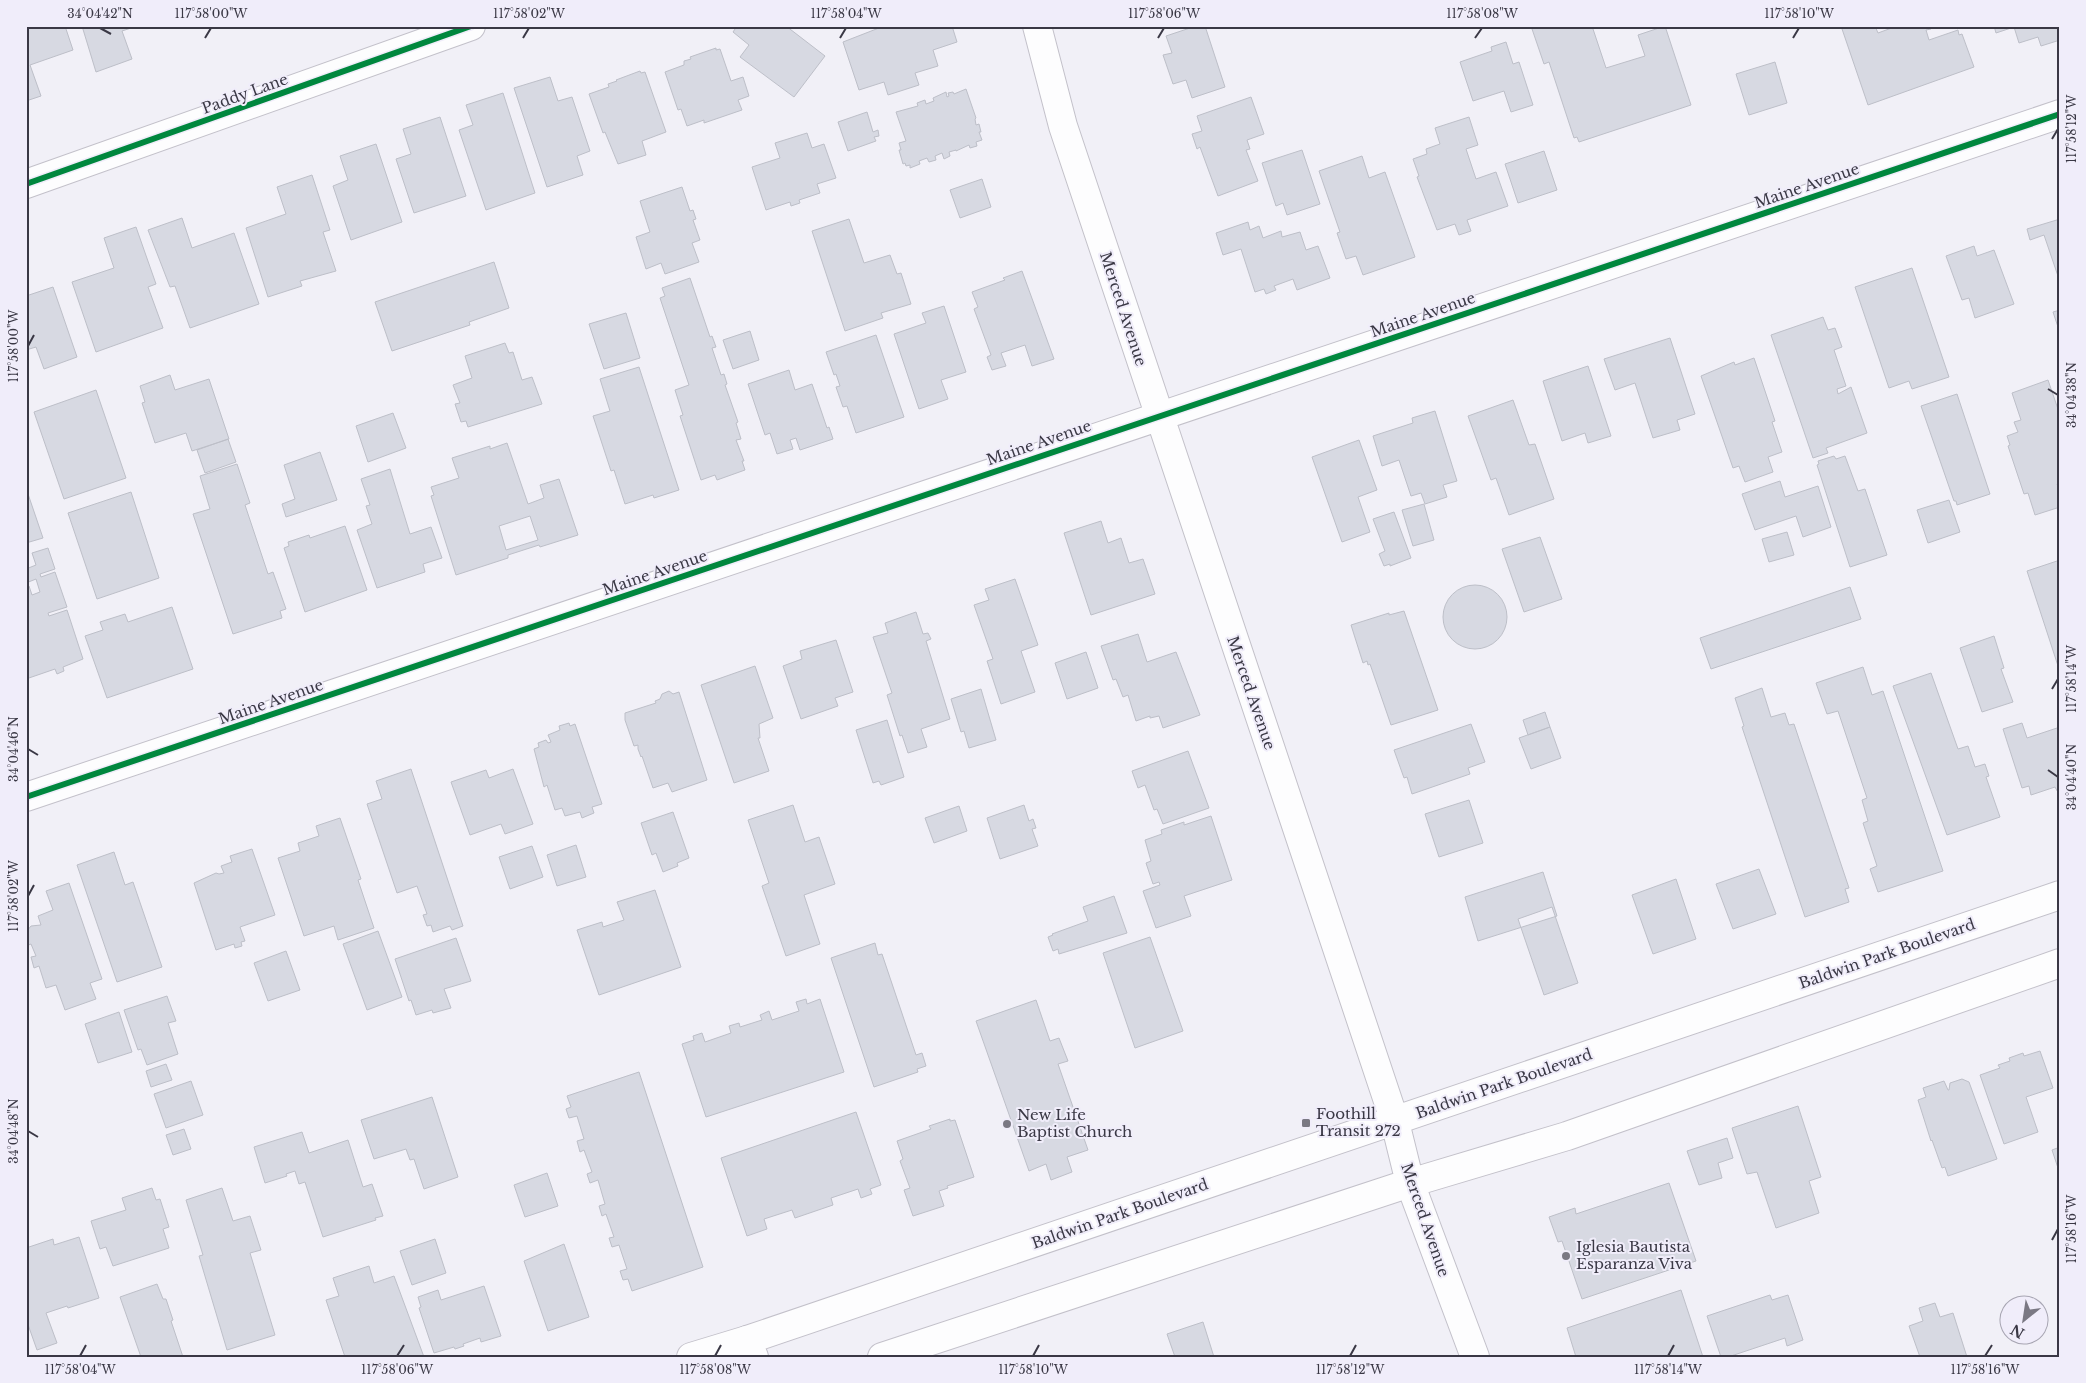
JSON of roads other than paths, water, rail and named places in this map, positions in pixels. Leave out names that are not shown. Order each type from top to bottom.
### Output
[{"type":"main road","name":"Paddy Lane","points":[[26,184],[472,26]]},
{"type":"main road","name":"Merced Avenue","points":[[1037,26],[1063,126],[1158,416],[1395,1122],[1410,1183],[1475,1357]]},
{"type":"main road","name":"Maine Avenue","points":[[26,798],[2060,114]]},
{"type":"main road","name":"Baldwin Park Boulevard","points":[[691,1357],[751,1348],[1395,1122],[2060,895]]},
{"type":"main road","points":[[882,1357],[1410,1183],[1567,1136],[2060,963]]},
{"type":"place","name":"Foothill Transit 272","points":[[1306,1123]]},
{"type":"place","name":"New Life Baptist Church","points":[[1007,1124]]},
{"type":"place","name":"Iglesia Bautista Esparanza Viva","points":[[1566,1256]]}]
